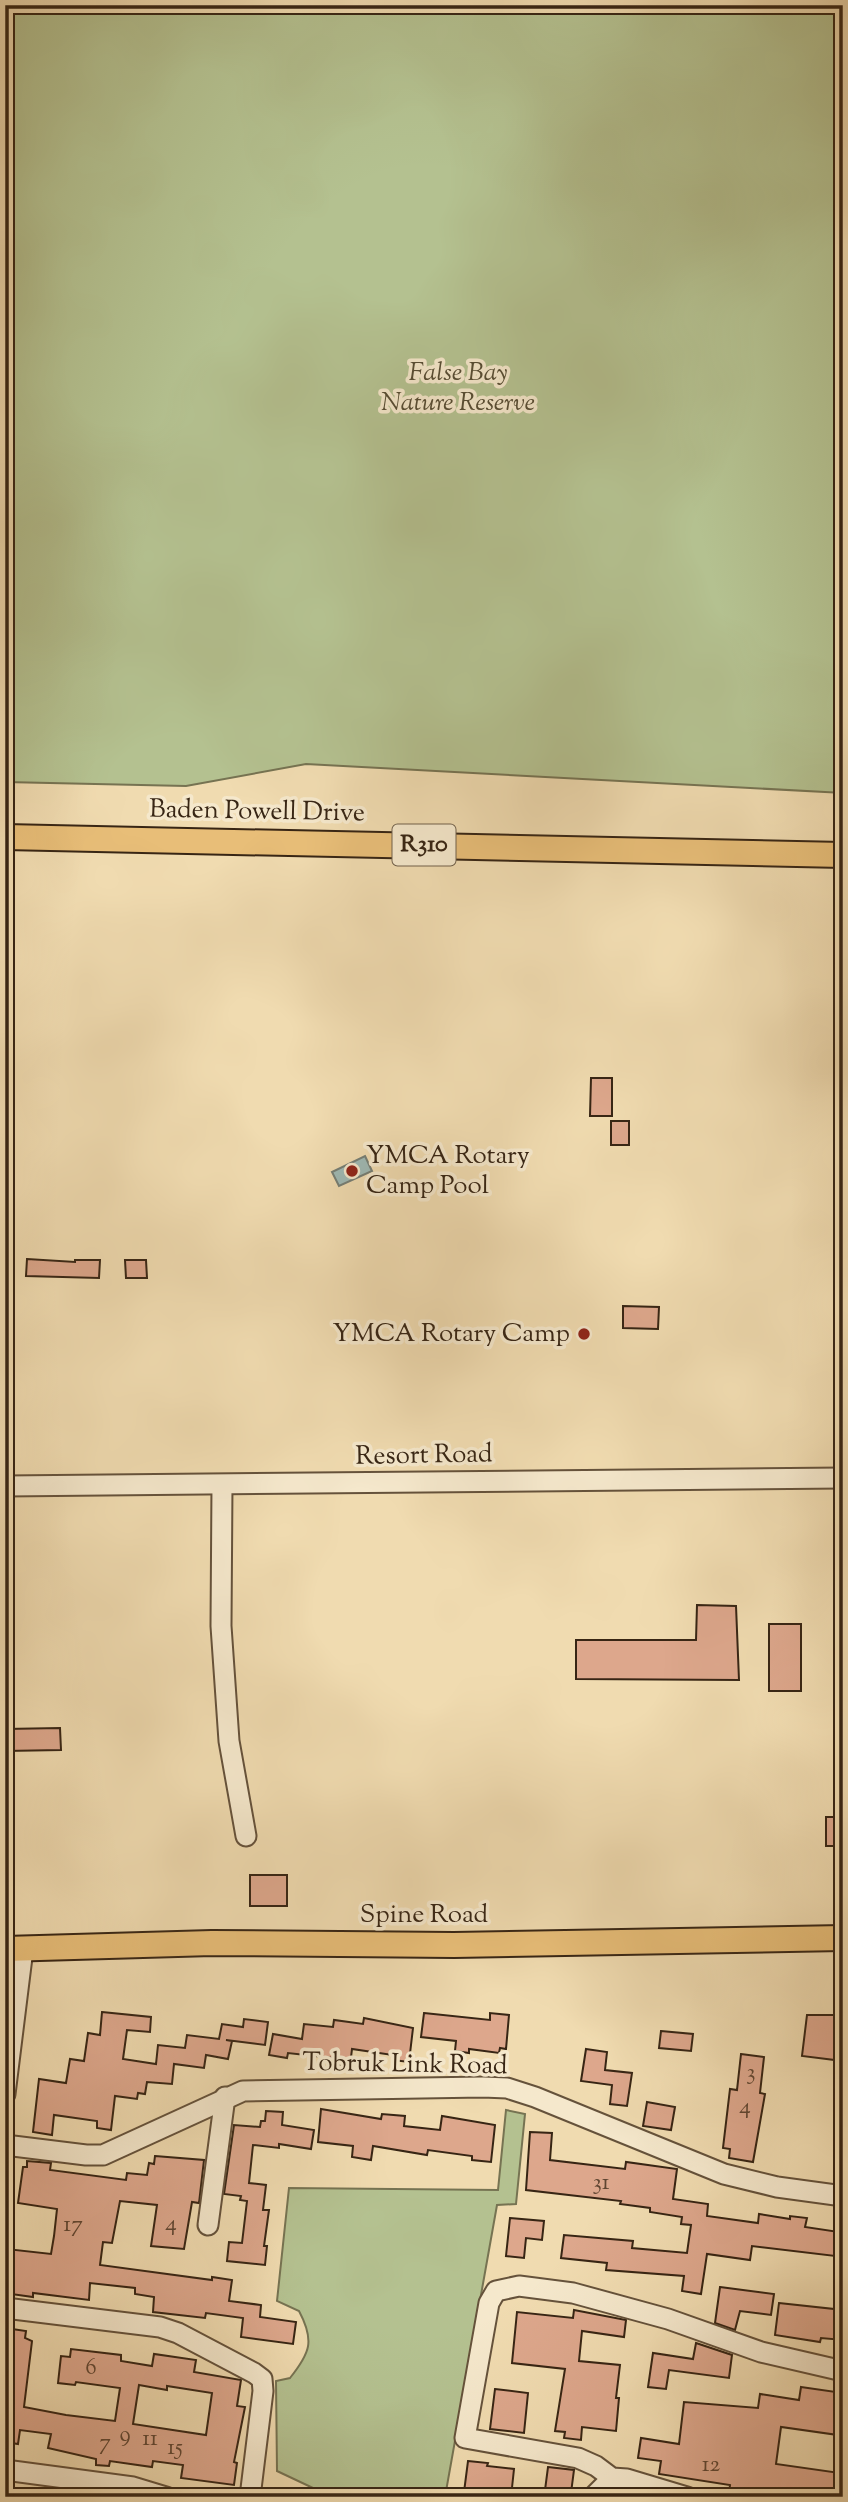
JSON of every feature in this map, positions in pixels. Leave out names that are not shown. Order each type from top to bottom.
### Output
[{"type":"main road","name":"Baden Powell Drive","points":[[5,837],[843,856]]},
{"type":"main road","name":"Spine Road","points":[[14,1949],[212,1943],[454,1945],[843,1938]]},
{"type":"street","name":"Resort Road","points":[[5,1486],[843,1478]]},
{"type":"street","points":[[222,1485],[221,1626],[227,1716],[246,1836]]},
{"type":"street","points":[[5,2094],[14,1949]]},
{"type":"street","name":"Tobruk Link Road","points":[[5,2145],[103,2155],[243,2091],[507,2088],[724,2174],[777,2187],[843,2196]]},
{"type":"street","points":[[208,2225],[225,2097]]},
{"type":"street","points":[[687,2497],[627,2479],[612,2478],[579,2458],[465,2438],[489,2303],[496,2291],[519,2286],[573,2293],[668,2319],[761,2352],[843,2371]]},
{"type":"street","points":[[5,2308],[160,2326],[254,2372],[262,2379],[263,2391],[250,2497]]},
{"type":"street","points":[[5,2470],[133,2487],[166,2497]]},
{"type":"street","points":[[593,2497],[612,2478]]},
{"type":"green space","name":"False Bay Nature Reserve","points":[[5,5],[843,5],[843,793],[306,764],[186,786],[5,782]]},
{"type":"green space","points":[[506,2110],[525,2114],[516,2204],[497,2205],[445,2497],[332,2497],[277,2471],[276,2381],[290,2378],[306,2354],[308,2346],[307,2331],[299,2311],[277,2301],[289,2188],[498,2190]]},
{"type":"water","name":"YMCA Rotary Camp Pool","points":[[365,1156],[372,1171],[339,1186],[332,1172]]},
{"type":"building","points":[[591,1078],[612,1078],[612,1116],[590,1116]]},
{"type":"building","points":[[611,1121],[629,1121],[629,1145],[611,1145]]},
{"type":"building","points":[[27,1259],[75,1262],[100,1260],[99,1278],[26,1276]]},
{"type":"building","points":[[125,1260],[146,1260],[147,1278],[126,1278]]},
{"type":"building","points":[[623,1306],[659,1307],[658,1329],[623,1328]]},
{"type":"building","points":[[697,1605],[736,1606],[739,1680],[576,1679],[576,1640],[696,1640]]},
{"type":"building","points":[[769,1624],[801,1624],[801,1691],[769,1691]]},
{"type":"building","points":[[60,1728],[61,1750],[5,1751],[5,1729]]},
{"type":"building","points":[[826,1817],[843,1817],[843,1846],[826,1846]]},
{"type":"building","points":[[250,1875],[287,1875],[287,1906],[250,1906]]},
{"type":"building","points":[[102,2012],[151,2017],[150,2032],[127,2030],[123,2059],[156,2064],[158,2045],[185,2048],[187,2035],[219,2039],[222,2024],[243,2027],[244,2019],[268,2022],[265,2045],[226,2040],[232,2041],[228,2059],[206,2055],[204,2068],[174,2064],[172,2084],[147,2082],[145,2094],[138,2093],[137,2099],[115,2096],[111,2130],[97,2128],[97,2121],[54,2115],[52,2135],[33,2132],[39,2079],[66,2083],[70,2059],[84,2061],[88,2033],[100,2035]]},
{"type":"building","points":[[424,2013],[490,2020],[490,2013],[509,2015],[506,2049],[500,2048],[499,2053],[469,2049],[469,2053],[455,2051],[456,2041],[421,2037]]},
{"type":"building","points":[[807,2015],[843,2015],[843,2061],[802,2056]]},
{"type":"building","points":[[364,2018],[413,2028],[409,2062],[393,2060],[393,2055],[352,2049],[350,2066],[332,2064],[333,2058],[288,2053],[287,2058],[269,2055],[273,2034],[302,2039],[304,2024],[333,2027],[334,2020],[363,2024]]},
{"type":"building","points":[[661,2031],[693,2034],[691,2051],[659,2048]]},
{"type":"building","points":[[586,2049],[607,2052],[605,2070],[632,2073],[627,2106],[610,2104],[612,2085],[581,2081]]},
{"type":"building","points":[[741,2054],[764,2057],[760,2093],[765,2094],[753,2162],[729,2158],[730,2149],[723,2148],[730,2089],[737,2090]]},
{"type":"building","points":[[647,2102],[675,2107],[671,2130],[643,2126]]},
{"type":"building","points":[[321,2109],[381,2119],[382,2114],[405,2116],[404,2126],[440,2130],[442,2116],[495,2125],[491,2162],[472,2160],[472,2156],[428,2150],[427,2155],[373,2146],[371,2160],[352,2157],[353,2146],[318,2142]]},
{"type":"building","points":[[266,2111],[283,2112],[282,2125],[314,2130],[311,2149],[279,2144],[279,2148],[253,2145],[249,2183],[266,2185],[263,2210],[269,2210],[264,2246],[267,2246],[265,2265],[227,2261],[229,2242],[242,2243],[247,2201],[240,2200],[241,2196],[224,2194],[234,2125],[260,2127],[261,2121],[265,2121]]},
{"type":"building","points":[[530,2132],[552,2133],[550,2160],[625,2169],[626,2162],[677,2169],[673,2199],[708,2204],[707,2216],[758,2223],[759,2214],[790,2219],[790,2216],[807,2218],[805,2227],[839,2232],[835,2256],[752,2246],[750,2260],[707,2254],[701,2294],[682,2291],[684,2276],[606,2270],[607,2263],[561,2258],[564,2235],[633,2241],[632,2248],[687,2253],[691,2225],[681,2224],[682,2217],[650,2212],[650,2208],[620,2204],[621,2201],[526,2190]]},
{"type":"building","points":[[155,2156],[204,2160],[199,2203],[192,2202],[184,2249],[151,2246],[157,2205],[120,2201],[112,2243],[103,2242],[100,2265],[212,2280],[212,2277],[232,2280],[229,2301],[261,2305],[260,2317],[296,2322],[293,2344],[241,2337],[243,2318],[206,2313],[205,2318],[153,2312],[154,2297],[135,2294],[135,2288],[90,2283],[89,2300],[33,2293],[33,2297],[11,2294],[12,2288],[5,2287],[7,2249],[51,2254],[57,2209],[18,2203],[23,2167],[27,2167],[27,2161],[51,2163],[50,2170],[126,2180],[127,2173],[147,2175],[149,2163],[154,2164]]},
{"type":"building","points":[[510,2218],[544,2221],[542,2240],[526,2238],[524,2258],[506,2256]]},
{"type":"building","points":[[720,2287],[774,2294],[771,2315],[740,2311],[735,2330],[715,2323]]},
{"type":"building","points":[[779,2303],[843,2310],[843,2340],[821,2338],[820,2342],[775,2335]]},
{"type":"building","points":[[574,2310],[626,2320],[624,2337],[582,2331],[579,2361],[620,2365],[616,2431],[582,2427],[581,2440],[564,2438],[565,2432],[555,2431],[565,2369],[512,2363],[517,2312],[573,2318]]},
{"type":"building","points":[[12,2329],[26,2331],[25,2338],[32,2341],[24,2407],[66,2415],[115,2421],[120,2388],[76,2382],[75,2385],[58,2383],[61,2356],[70,2357],[71,2349],[121,2355],[121,2361],[152,2366],[154,2354],[196,2360],[194,2372],[241,2380],[237,2406],[245,2407],[234,2462],[237,2463],[234,2485],[181,2478],[183,2465],[153,2461],[152,2467],[110,2461],[109,2466],[96,2465],[96,2459],[48,2448],[51,2434],[20,2430],[18,2444],[5,2442],[5,2391]],"holes":[[[139,2385],[167,2390],[167,2386],[212,2393],[206,2435],[133,2424]]]},
{"type":"building","points":[[696,2343],[732,2355],[729,2378],[669,2370],[666,2389],[648,2387],[653,2353],[693,2359]]},
{"type":"building","points":[[801,2387],[843,2393],[838,2435],[781,2427],[776,2464],[840,2473],[837,2495],[800,2490],[799,2497],[747,2497],[729,2494],[730,2485],[659,2474],[661,2461],[638,2458],[641,2438],[679,2444],[684,2402],[758,2408],[760,2394],[799,2400]]},
{"type":"building","points":[[495,2389],[528,2393],[524,2433],[490,2429]]},
{"type":"building","points":[[468,2461],[514,2469],[511,2497],[464,2492]]},
{"type":"building","points":[[548,2467],[574,2470],[571,2493],[545,2490]]},
{"type":"place","name":"YMCA Rotary Camp Pool","points":[[352,1171]]},
{"type":"place","name":"YMCA Rotary Camp","points":[[584,1334]]}]
